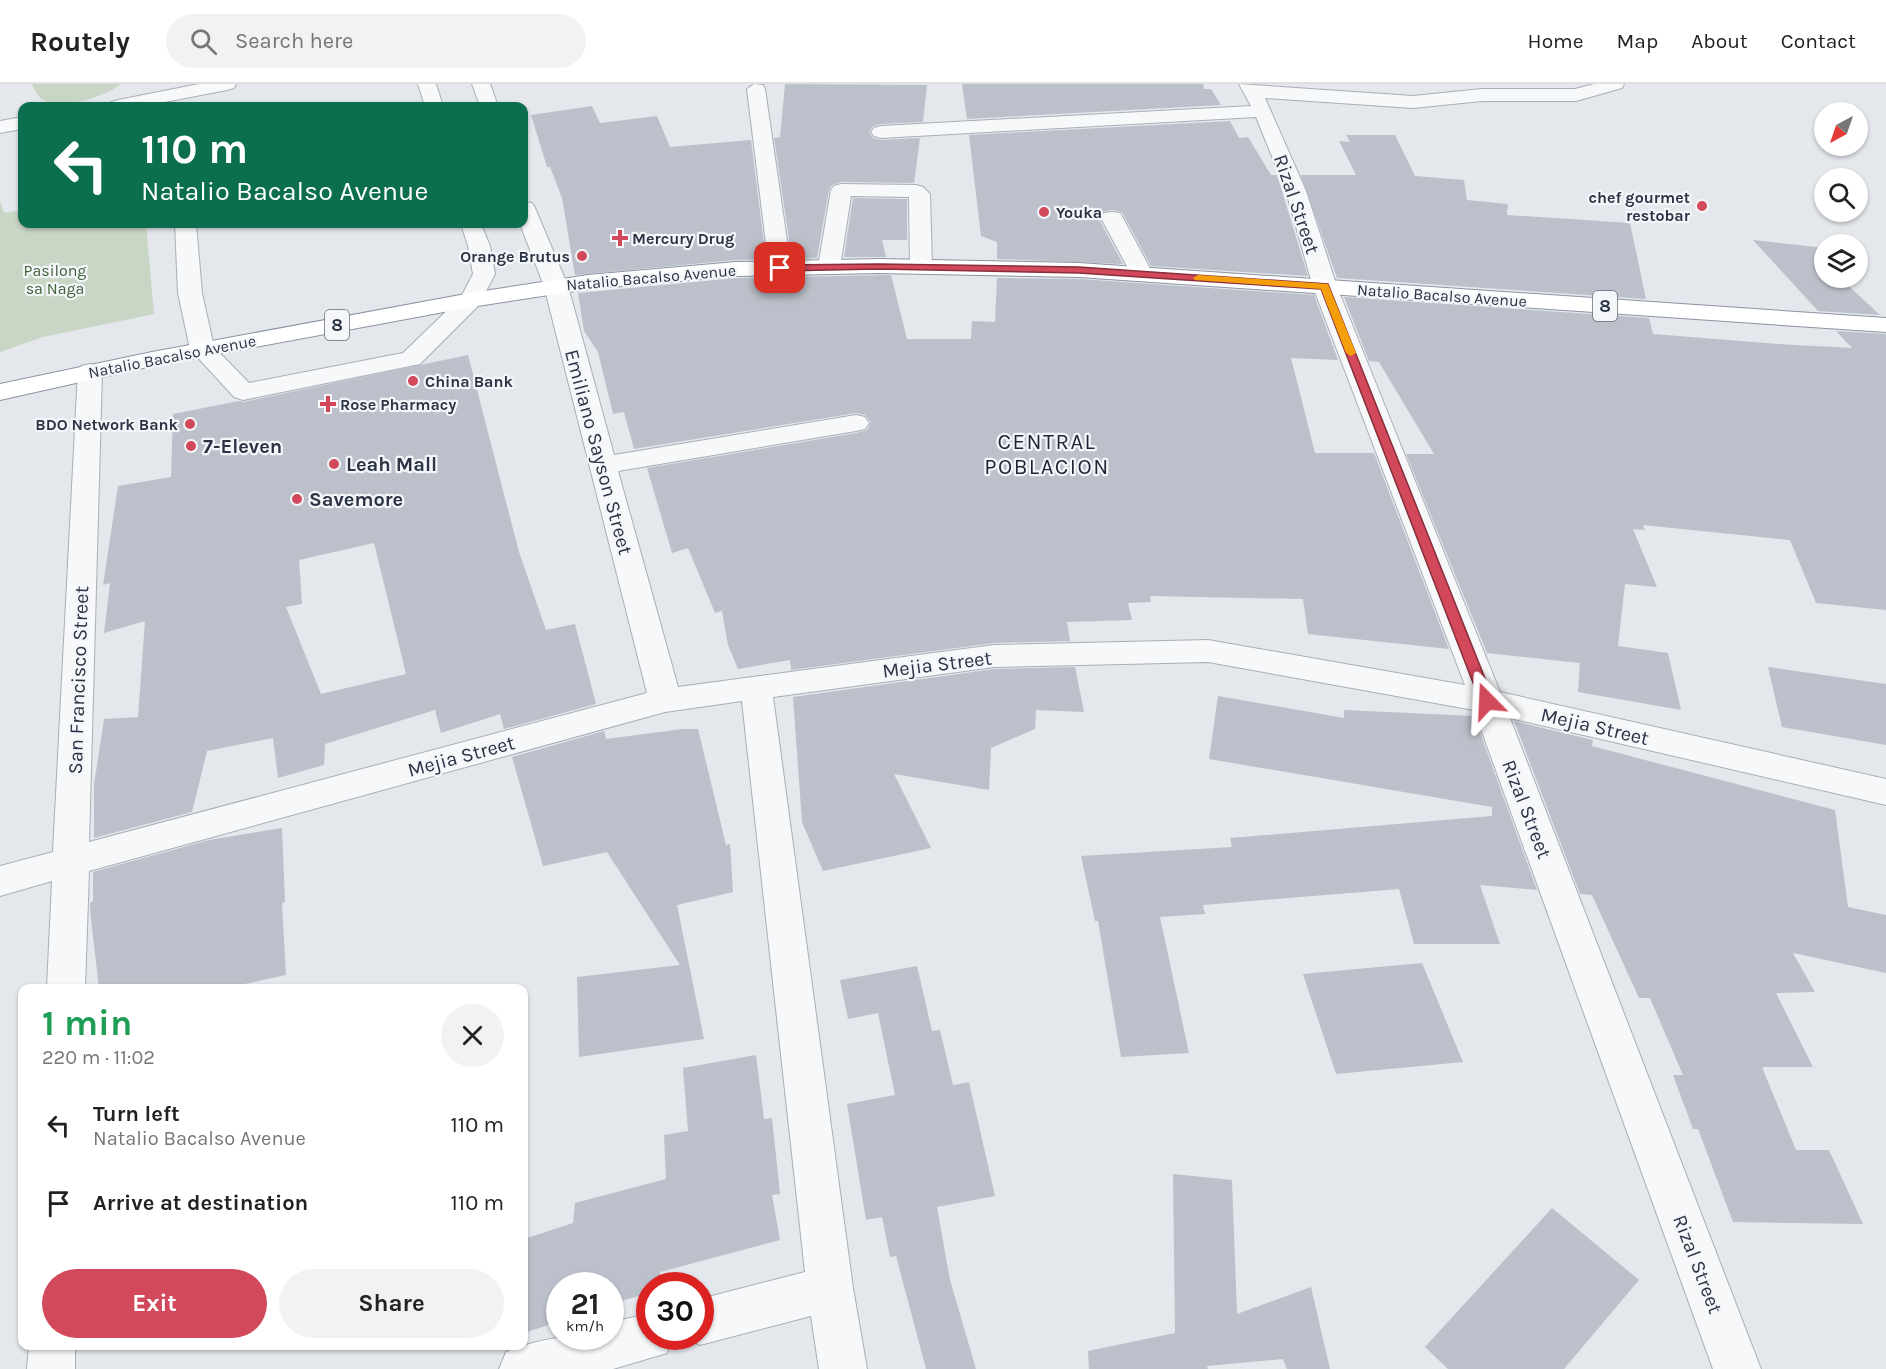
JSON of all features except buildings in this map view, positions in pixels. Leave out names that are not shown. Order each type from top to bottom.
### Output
[{"type":"highway","name":"Natalio Bacalso Avenue","points":[[0,392],[90,371],[202,349],[556,286],[724,270],[780,268],[921,267],[1079,270],[1886,325]]},
{"type":"street","points":[[128,102],[159,90],[227,84]]},
{"type":"street","points":[[427,84],[433,102]]},
{"type":"street","points":[[482,84],[488,102]]},
{"type":"street","points":[[1250,87],[1413,102],[1482,95],[1576,95],[1616,84]]},
{"type":"street","name":"Rizal Street","points":[[1250,87],[1263,111],[1296,191],[1325,286],[1487,701],[1737,1369]]},
{"type":"street","points":[[756,89],[780,268]]},
{"type":"street","points":[[159,90],[174,102]]},
{"type":"street","points":[[881,132],[1263,111]]},
{"type":"street","points":[[829,267],[841,190],[916,191],[919,194],[921,267]]},
{"type":"street","name":"Emiliano Sayson Street","points":[[528,218],[556,286],[665,700]]},
{"type":"street","points":[[1112,218],[1142,274]]},
{"type":"street","points":[[185,228],[190,292],[202,349],[243,392],[411,359],[471,300],[484,274],[479,246],[472,228]]},
{"type":"street","name":"San Francisco Street","points":[[66,984],[90,371]]},
{"type":"street","points":[[603,465],[856,423]]},
{"type":"street","name":"Mejia Street","points":[[0,881],[665,700],[994,656],[1208,651],[1487,701],[1886,792]]},
{"type":"street","points":[[756,687],[830,1288],[843,1369]]},
{"type":"street","points":[[714,1318],[830,1288]]},
{"type":"street","points":[[523,1369],[636,1340]]},
{"type":"street","points":[[51,1369],[52,1350]]},
{"type":"green space","points":[[32,84],[121,84],[94,98],[77,102],[48,102],[38,95]]},
{"type":"green space","name":"Pasilong sa Naga","points":[[0,201],[4,213],[18,211],[18,228],[146,228],[154,314],[43,337],[0,352]]},
{"type":"slow traffic","points":[[1198,278],[1325,286],[1351,353]]},
{"type":"place","name":"chef gourmet restobar","points":[[1702,206]]},
{"type":"place","name":"Youka","points":[[1044,212]]},
{"type":"place","name":"Mercury Drug","points":[[620,238]]},
{"type":"place","name":"Orange Brutus","points":[[582,256]]},
{"type":"place","name":"China Bank","points":[[413,381]]},
{"type":"place","name":"Rose Pharmacy","points":[[328,404]]},
{"type":"place","name":"BDO Network Bank","points":[[190,424]]},
{"type":"place","name":"7-Eleven","points":[[191,446]]},
{"type":"place","name":"Leah Mall","points":[[334,464]]},
{"type":"place","name":"Savemore","points":[[297,499]]},
{"type":"district","name":"CENTRAL POBLACION","points":[[1047,454]]},
{"type":"route","points":[[780,268],[879,266],[1079,270],[1325,286],[1487,701]]}]
